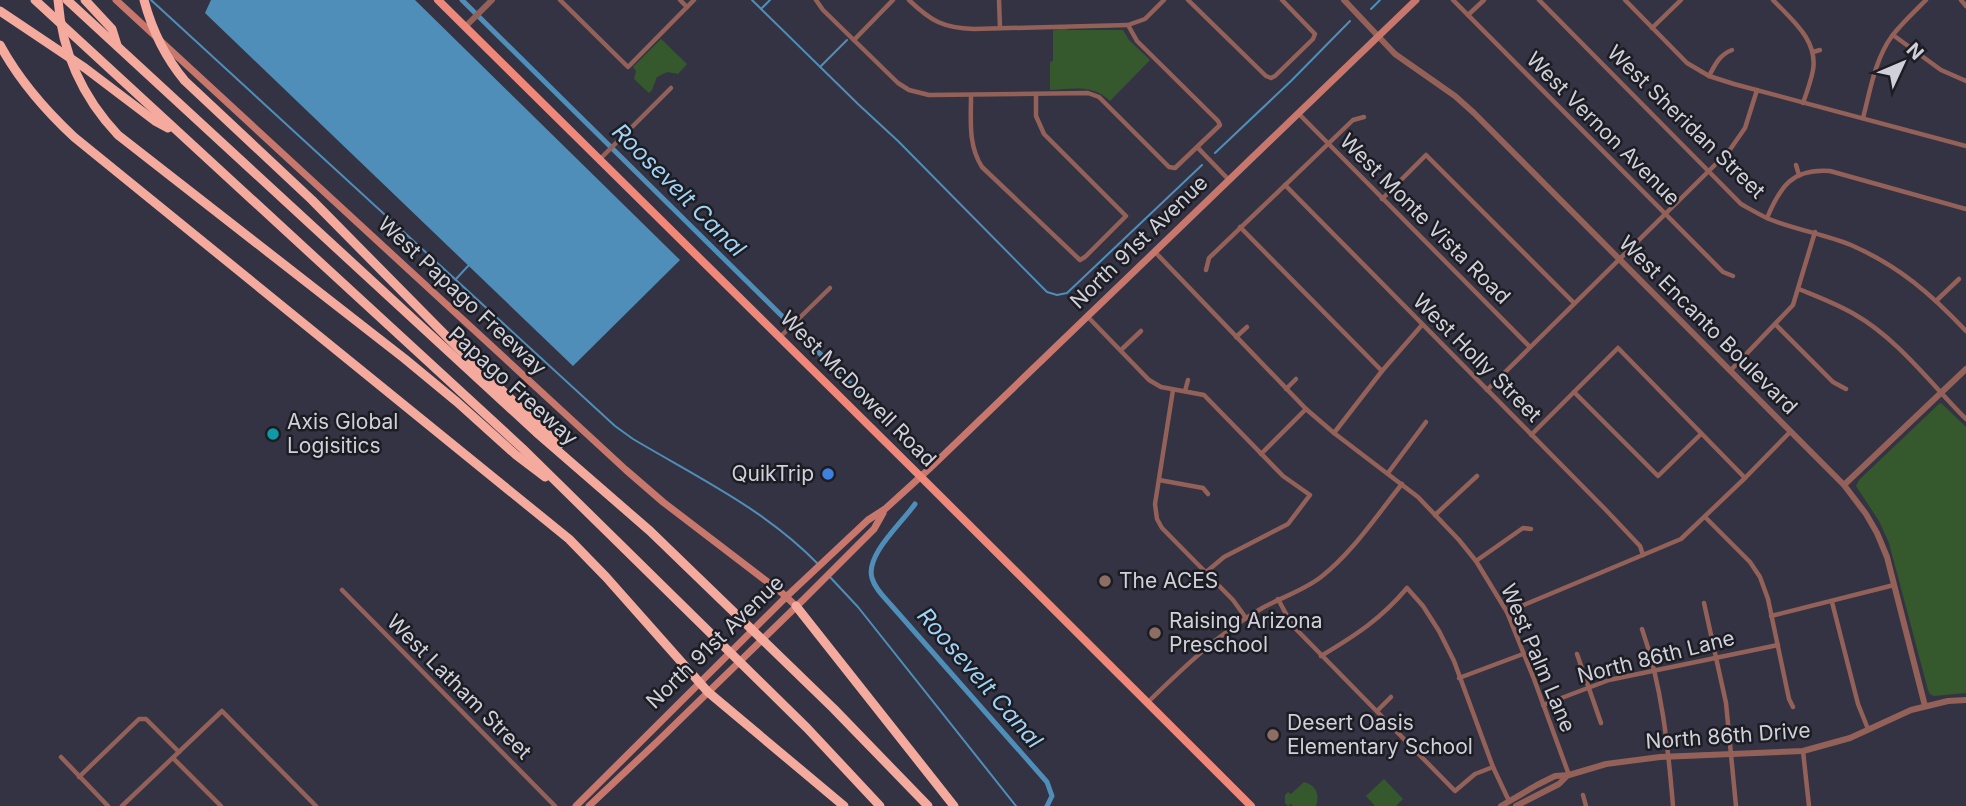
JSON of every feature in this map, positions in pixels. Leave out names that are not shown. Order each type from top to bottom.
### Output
[{"type":"highway","name":"Papago Freeway","points":[[35,0],[522,447],[807,729],[880,806]]},
{"type":"highway","points":[[58,0],[71,62],[92,104],[108,125],[405,359],[516,455],[570,496]]},
{"type":"highway","name":"Papago Freeway","points":[[67,0],[536,432],[650,531],[834,709],[928,806]]},
{"type":"highway","points":[[85,0],[112,29],[117,46]]},
{"type":"highway","points":[[144,0],[152,26],[166,54],[185,81],[328,215],[589,477]]},
{"type":"highway","points":[[0,11],[76,62],[155,121],[178,133]]},
{"type":"highway","points":[[0,45],[27,87],[74,137],[569,539],[708,692],[845,806]]},
{"type":"highway","points":[[796,606],[954,806]]},
{"type":"main road","name":"West Papago Freeway","points":[[116,0],[626,470],[796,606]]},
{"type":"main road","name":"West McDowell Road","points":[[438,0],[1251,806]]},
{"type":"main road","name":"North 91st Avenue","points":[[576,806],[786,597],[868,520],[885,509],[920,476],[1416,0]]},
{"type":"main road","name":"North 91st Avenue","points":[[589,806],[874,529],[885,509]]},
{"type":"street","points":[[466,27],[492,0]]},
{"type":"street","points":[[560,0],[628,67],[694,0]]},
{"type":"street","points":[[680,0],[687,7]]},
{"type":"street","points":[[816,0],[823,10],[908,90],[929,95],[971,96],[1094,94],[1169,167],[1175,169],[1220,125],[1136,41],[1128,25]]},
{"type":"street","points":[[854,40],[893,0]]},
{"type":"street","points":[[909,0],[933,21],[948,27],[968,29],[1128,25],[1145,19],[1164,0]]},
{"type":"street","points":[[999,0],[1000,28]]},
{"type":"street","points":[[1188,0],[1271,78],[1315,34],[1282,0]]},
{"type":"street","name":"West Encanto Boulevard","points":[[1343,0],[1403,60],[1462,102],[1844,485],[1866,514],[1886,557],[1925,706]]},
{"type":"street","name":"West Vernon Avenue","points":[[1453,0],[1665,215],[1723,272],[1733,276]]},
{"type":"street","points":[[1468,15],[1484,0]]},
{"type":"street","name":"West Sheridan Street","points":[[1539,0],[1741,204],[1767,218],[1815,232],[1884,261],[1912,279],[1966,331]]},
{"type":"street","points":[[1625,0],[1687,63],[1709,76],[1966,146]]},
{"type":"street","points":[[1652,28],[1681,0]]},
{"type":"street","points":[[1773,0],[1801,30],[1813,51],[1813,69],[1804,103]]},
{"type":"street","points":[[1863,118],[1875,72],[1893,35],[1926,0]]},
{"type":"street","points":[[1961,0],[1966,6]]},
{"type":"street","points":[[1893,35],[1941,70],[1966,81]]},
{"type":"street","points":[[1709,76],[1717,61],[1731,50]]},
{"type":"street","points":[[1813,51],[1820,50]]},
{"type":"street","points":[[599,160],[671,88]]},
{"type":"street","points":[[1487,390],[1709,171],[1741,136],[1757,90]]},
{"type":"street","points":[[971,96],[971,140],[976,158],[982,167],[1080,260],[1126,216],[1044,134],[1036,116],[1036,94]]},
{"type":"street","name":"West Monte Vista Road","points":[[1298,113],[1530,347]]},
{"type":"street","points":[[1206,270],[1209,258],[1240,227],[1353,120],[1364,117]]},
{"type":"street","points":[[1198,148],[1229,180]]},
{"type":"street","points":[[1382,199],[1426,155],[1574,303]]},
{"type":"street","points":[[1796,165],[1799,175]]},
{"type":"street","points":[[1767,218],[1786,183],[1799,175],[1820,170],[1966,209]]},
{"type":"street","name":"West Holly Street","points":[[1285,186],[1640,545],[1643,555]]},
{"type":"street","points":[[1240,227],[1382,371]]},
{"type":"street","points":[[1730,370],[1793,305],[1815,232]]},
{"type":"street","name":"West Palm Lane","points":[[1154,252],[1306,409],[1402,484],[1435,515],[1476,561],[1507,612],[1569,775]]},
{"type":"street","points":[[1937,301],[1959,279]]},
{"type":"street","points":[[780,337],[830,288]]},
{"type":"street","points":[[1799,289],[1856,315],[1882,334],[1966,419]]},
{"type":"street","points":[[1087,316],[1149,380],[1161,387],[1204,395],[1283,476],[1310,495],[1288,524],[1224,557],[1205,573]]},
{"type":"street","points":[[1334,433],[1422,325]]},
{"type":"street","points":[[1776,325],[1833,383],[1846,389]]},
{"type":"street","points":[[1236,337],[1247,327]]},
{"type":"street","points":[[1121,350],[1141,331]]},
{"type":"street","points":[[1531,435],[1618,348],[1745,478]]},
{"type":"street","points":[[1844,485],[1966,369]]},
{"type":"street","points":[[1286,389],[1296,379]]},
{"type":"street","points":[[1185,391],[1188,380]]},
{"type":"street","points":[[1173,390],[1155,510],[1161,528],[1233,600],[1246,618]]},
{"type":"street","points":[[1574,392],[1658,476],[1702,434]]},
{"type":"street","points":[[1261,454],[1306,409]]},
{"type":"street","points":[[1388,473],[1426,422]]},
{"type":"street","points":[[1507,612],[1681,539],[1790,432]]},
{"type":"street","points":[[1435,515],[1477,476]]},
{"type":"street","points":[[1159,480],[1203,488],[1208,494]]},
{"type":"street","points":[[1147,703],[1195,656],[1246,618],[1315,581],[1336,564],[1402,484]]},
{"type":"street","points":[[1705,517],[1751,562],[1760,577],[1793,707]]},
{"type":"street","points":[[1476,561],[1523,528],[1531,529]]},
{"type":"street","points":[[1771,616],[1894,585]]},
{"type":"street","points":[[1321,656],[1357,635],[1388,610],[1407,588],[1439,631],[1454,662],[1493,767],[1509,801]]},
{"type":"street","name":"West Latham Street","points":[[341,590],[555,806]]},
{"type":"street","points":[[1278,599],[1289,620],[1321,656],[1455,791],[1475,774],[1493,767]]},
{"type":"street","points":[[1832,602],[1858,704],[1868,729]]},
{"type":"street","points":[[1704,603],[1726,703],[1736,806]]},
{"type":"street","points":[[1642,629],[1667,732],[1673,806]]},
{"type":"street","name":"North 86th Lane","points":[[1543,705],[1609,680],[1778,645]]},
{"type":"street","points":[[1459,678],[1523,654]]},
{"type":"street","points":[[1577,654],[1601,723]]},
{"type":"street","points":[[1377,711],[1391,697]]},
{"type":"street","points":[[1925,706],[1966,700]]},
{"type":"street","name":"North 86th Drive","points":[[1501,806],[1555,776],[1629,760],[1803,751],[1836,743],[1899,714],[1925,706]]},
{"type":"street","points":[[122,806],[222,711],[316,806]]},
{"type":"street","points":[[79,777],[143,718],[179,752]]},
{"type":"street","points":[[1803,751],[1809,806]]},
{"type":"street","points":[[61,757],[108,806]]},
{"type":"street","points":[[173,758],[221,806]]},
{"type":"street","name":"North 86th Drive","points":[[1516,806],[1569,775]]},
{"type":"street","points":[[1583,795],[1586,806]]},
{"type":"green space","points":[[1053,30],[1123,30],[1129,40],[1150,60],[1110,101],[1089,90],[1050,90]]},
{"type":"green space","points":[[661,39],[687,64],[678,74],[667,72],[657,77],[649,93],[634,79],[636,71],[633,67]]},
{"type":"green space","points":[[1941,403],[1966,427],[1966,693],[1934,696],[1928,690],[1889,543],[1879,521],[1856,486],[1859,480]]},
{"type":"green space","points":[[1384,779],[1403,799],[1396,806],[1375,806],[1366,796]]},
{"type":"green space","points":[[1304,782],[1312,785],[1316,791],[1316,806],[1288,806],[1285,803],[1285,795],[1288,792],[1291,794]]},
{"type":"water","points":[[211,0],[415,0],[680,260],[573,366],[205,13]]},
{"type":"waterway","points":[[151,0],[615,426],[753,511],[776,527],[818,564]]},
{"type":"waterway","name":"Roosevelt Canal","points":[[462,0],[872,405]]},
{"type":"waterway","points":[[752,0],[898,141],[1047,292],[1057,295],[1067,293],[1202,165]]},
{"type":"waterway","points":[[761,9],[770,0]]},
{"type":"waterway","points":[[1371,9],[1380,0]]},
{"type":"waterway","points":[[1215,153],[1350,21]]},
{"type":"waterway","points":[[820,67],[847,40]]},
{"type":"waterway","points":[[456,279],[469,265]]},
{"type":"waterway","name":"Roosevelt Canal","points":[[915,504],[879,549],[871,569],[873,582],[1047,782],[1052,796],[1047,806]]},
{"type":"waterway","points":[[829,576],[858,607],[1016,806]]},
{"type":"place","name":"Axis Global Logisitics","points":[[273,434]]},
{"type":"place","name":"QuikTrip","points":[[828,474]]},
{"type":"place","name":"The ACES","points":[[1105,581]]},
{"type":"place","name":"Raising Arizona Preschool","points":[[1155,633]]},
{"type":"place","name":"Desert Oasis Elementary School","points":[[1273,735]]}]
